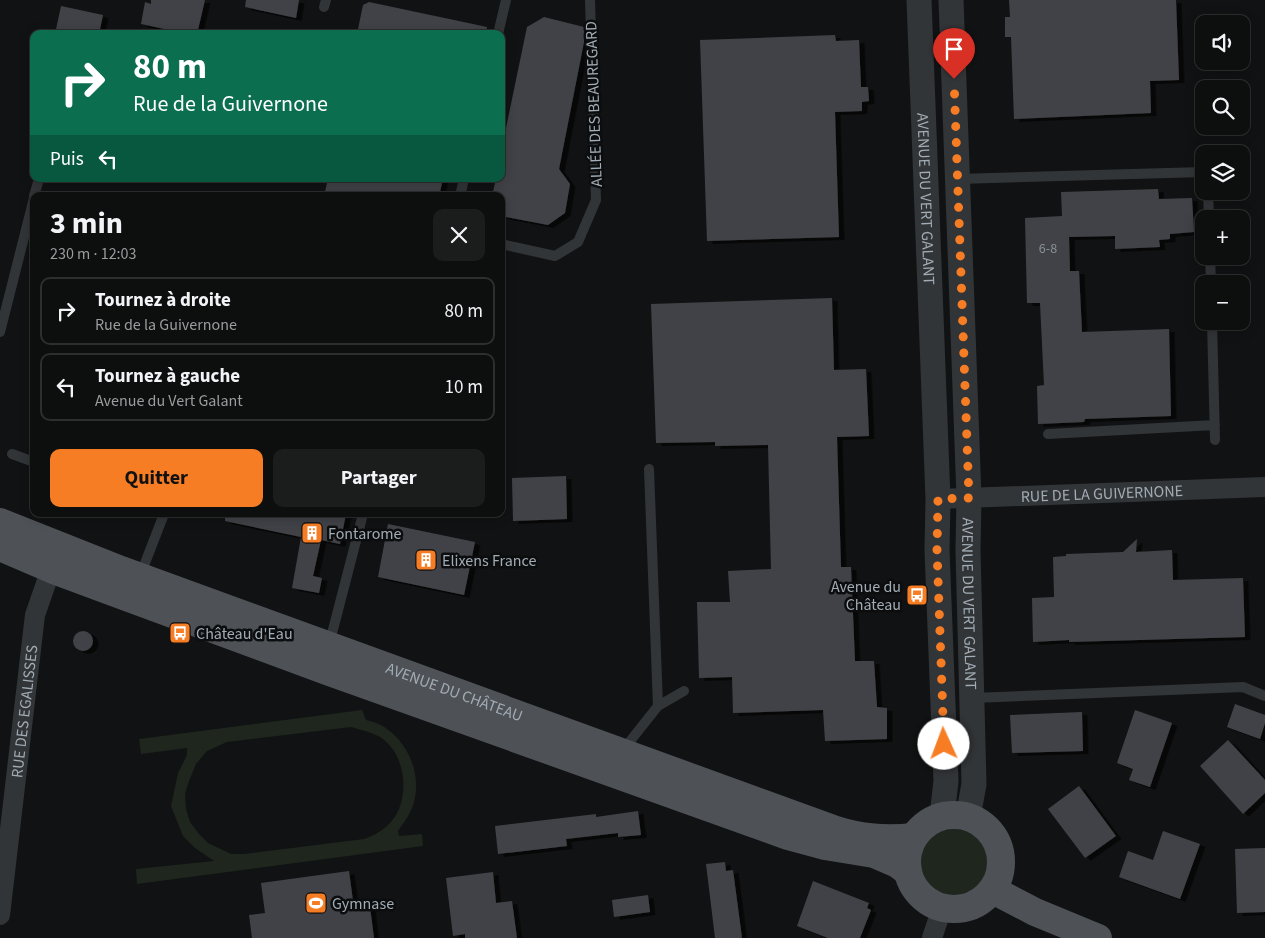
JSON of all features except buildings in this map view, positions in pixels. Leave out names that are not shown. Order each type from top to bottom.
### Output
[{"type":"main road","name":"AVENUE DU CHÂTEAU","points":[[0,522],[55,558],[317,667],[788,836],[825,846],[874,854],[897,864],[908,872]]},
{"type":"main road","name":"AVENUE DU CHÂTEAU","points":[[0,548],[140,576],[850,835],[864,838],[914,837]]},
{"type":"main road","points":[[955,816],[979,822],[991,832],[997,841],[1002,856],[1001,873],[993,890],[981,901],[959,909],[942,908],[925,899],[914,887],[908,872],[908,852],[914,837],[927,823],[955,816]]},
{"type":"main road","points":[[993,890],[1035,912],[1098,938]]},
{"type":"street","name":"AVENUE DU VERT GALANT","points":[[919,0],[938,499],[937,550],[946,782],[955,816]]},
{"type":"street","name":"AVENUE DU VERT GALANT","points":[[951,0],[969,498],[968,550],[974,784],[955,816]]},
{"type":"street","name":"RUE DE LA GUIVERNONE","points":[[938,499],[1265,487]]},
{"type":"street","name":"RUE DES EGALISSES","points":[[0,915],[35,615],[55,558]]},
{"type":"street","points":[[932,938],[942,908]]},
{"type":"lane","points":[[499,30],[506,0]]},
{"type":"lane","name":"ALLÉE DES BEAUREGARD","points":[[505,245],[555,256],[578,242],[596,200],[590,0]]},
{"type":"lane","points":[[957,179],[1195,172]]},
{"type":"lane","points":[[0,332],[30,213]]},
{"type":"lane","points":[[1212,330],[1215,440]]},
{"type":"lane","points":[[1048,434],[1215,425]]},
{"type":"lane","points":[[12,454],[30,461]]},
{"type":"lane","points":[[649,469],[658,706]]},
{"type":"lane","points":[[140,576],[163,517]]},
{"type":"lane","points":[[329,646],[362,517]]},
{"type":"lane","points":[[972,698],[1244,687],[1265,696]]},
{"type":"lane","points":[[621,752],[658,706],[684,691]]},
{"type":"shaded area","points":[[362,710],[366,720],[377,723],[395,736],[403,745],[413,764],[416,786],[415,797],[409,814],[398,831],[399,836],[422,834],[423,846],[137,884],[136,869],[214,861],[195,848],[183,836],[171,806],[178,773],[187,755],[187,748],[141,754],[139,739]],"holes":[[[351,727],[377,735],[388,743],[394,750],[401,768],[403,787],[398,812],[391,822],[376,834],[364,839],[231,854],[208,843],[190,822],[186,809],[185,794],[196,764],[207,751],[227,742]]]},
{"type":"shaded area","points":[[954,829],[967,832],[978,839],[985,850],[988,863],[985,876],[978,887],[967,894],[954,897],[941,894],[930,887],[923,876],[920,863],[923,850],[930,839],[941,832]]},
{"type":"place","name":"Fontarome","points":[[312,533]]},
{"type":"place","name":"Elixens France","points":[[426,560]]},
{"type":"place","name":"Avenue du Château","points":[[917,595]]},
{"type":"place","name":"Château d'Eau","points":[[180,633]]},
{"type":"place","name":"Gymnase","points":[[316,903]]},
{"type":"route","points":[[944,744],[937,550],[938,499],[969,498],[954,79]]}]
